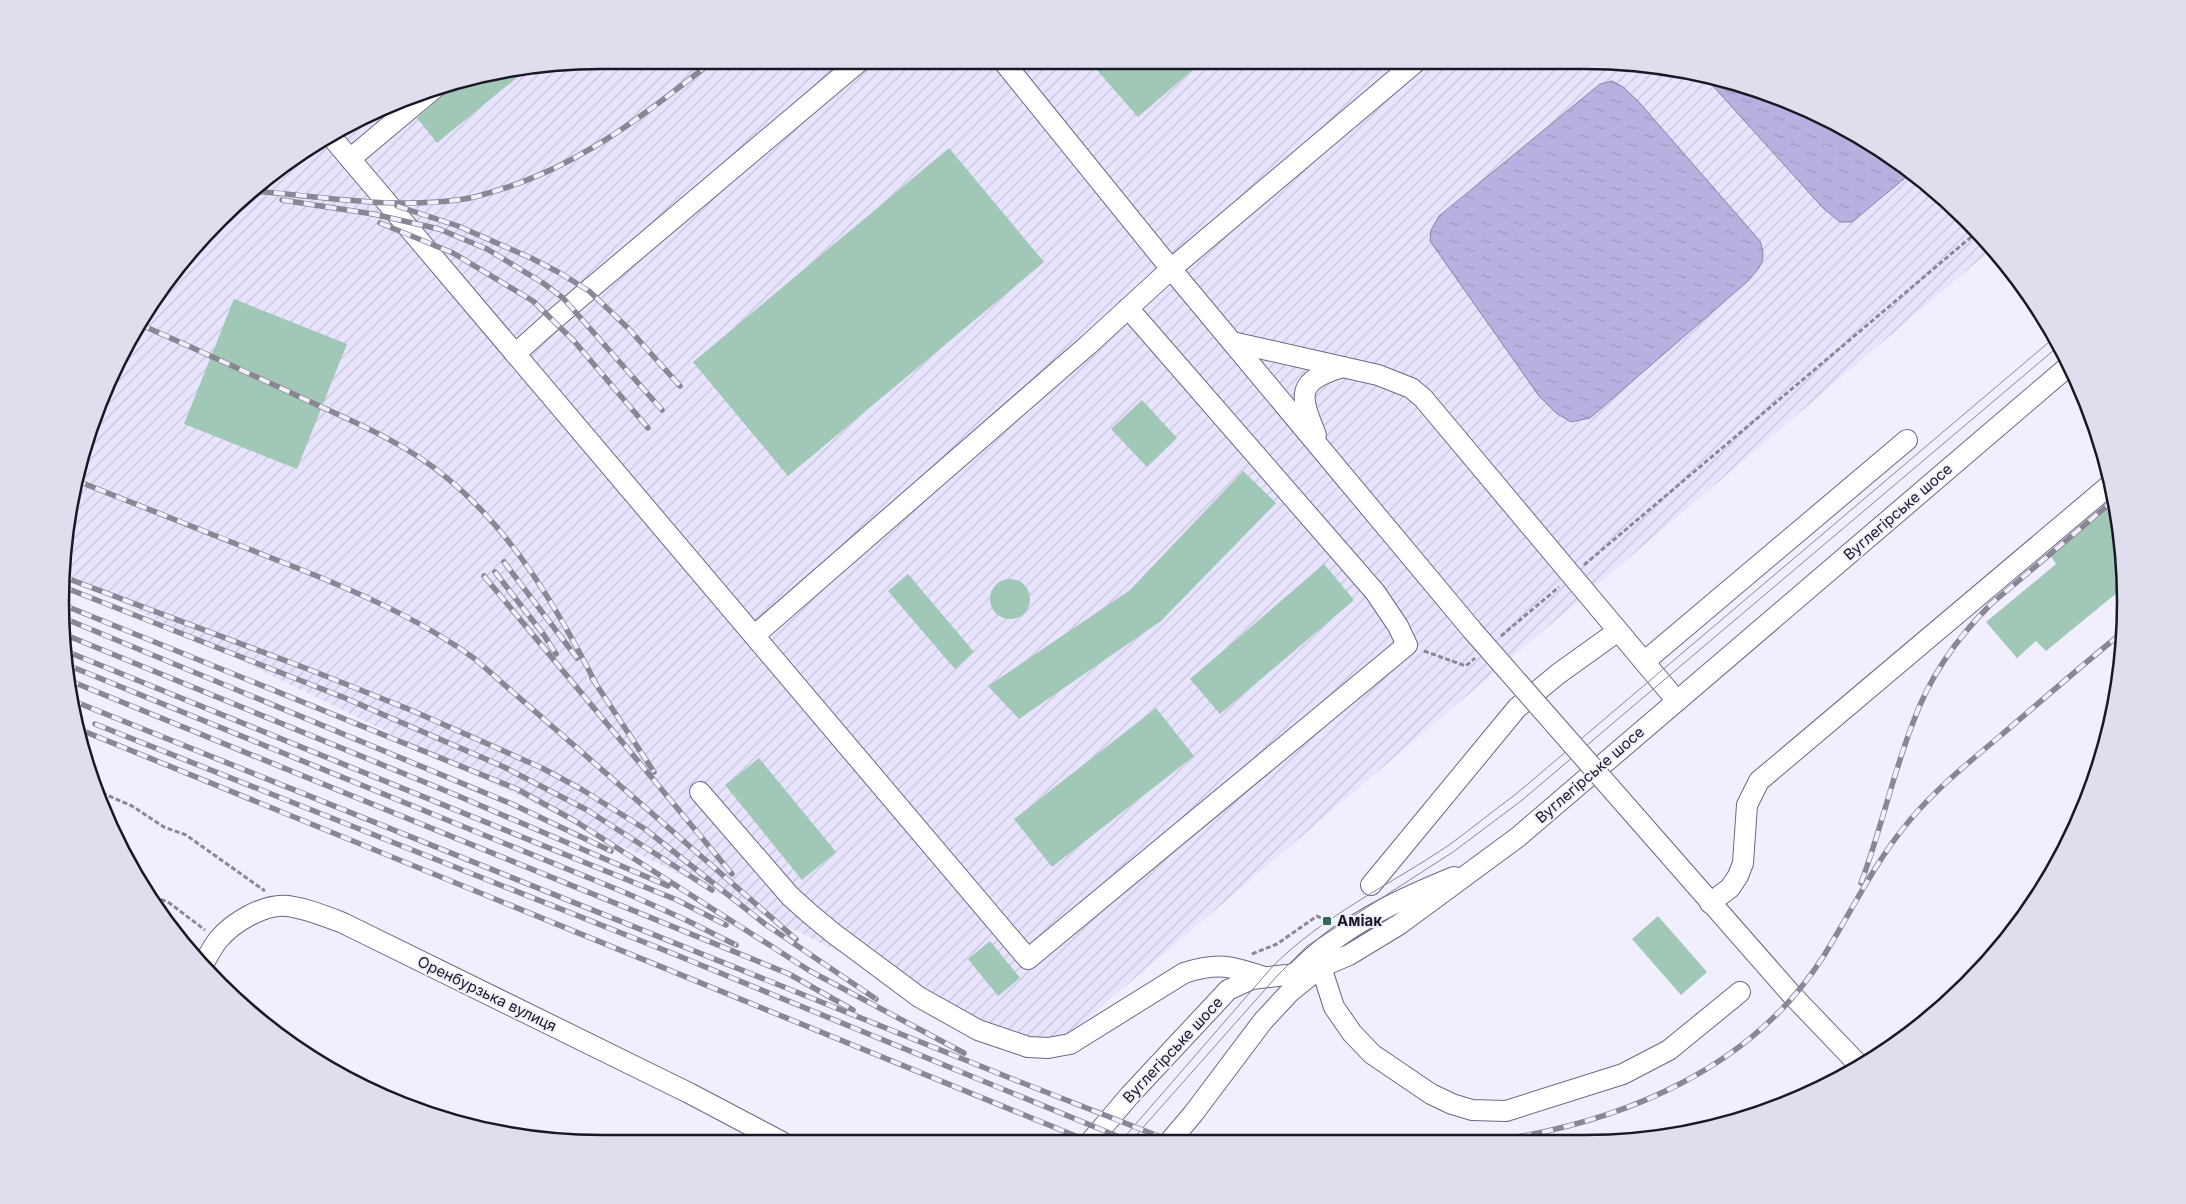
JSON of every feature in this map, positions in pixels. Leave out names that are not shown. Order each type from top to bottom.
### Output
[{"type":"street","points":[[515,354],[850,69]]},
{"type":"street","points":[[1009,69],[1232,342],[1472,630],[1792,996],[1855,1061]]},
{"type":"street","points":[[755,635],[1128,308],[1171,268],[1407,69]]},
{"type":"street","points":[[350,159],[420,101]]},
{"type":"street","points":[[334,140],[1028,959],[1407,645],[1398,626],[1375,592],[1128,308]]},
{"type":"street","points":[[1232,342],[1343,367],[1397,381],[1411,388],[1423,398],[1677,701]]},
{"type":"street","points":[[1323,452],[1306,411],[1305,392],[1312,380],[1321,374],[1343,367]]},
{"type":"street","name":"Вуглегірське шосе","points":[[1096,1135],[1217,1000],[1238,984],[1252,979],[1295,974],[1321,967],[1349,956],[1400,924],[1475,870],[1526,830],[2064,370]]},
{"type":"street","points":[[1644,662],[1907,440]]},
{"type":"street","points":[[1710,903],[1730,888],[1738,876],[1743,863],[1747,805],[1759,781],[2105,489]]},
{"type":"street","points":[[1371,885],[1517,708],[1558,674],[1618,632]]},
{"type":"street","points":[[700,792],[790,896],[833,934],[918,997],[978,1030],[1028,1047],[1048,1048],[1070,1044],[1184,973],[1202,967],[1233,967],[1264,977]]},
{"type":"street","points":[[1295,974],[1321,948],[1375,912],[1399,899],[1475,870]]},
{"type":"street","name":"Оренбурзька вулиця","points":[[206,959],[218,940],[237,924],[266,908],[287,906],[314,912],[343,923],[689,1093],[769,1135]]},
{"type":"street","points":[[1175,1135],[1263,1021],[1290,992],[1321,967],[1334,1006],[1352,1033],[1372,1054],[1431,1094],[1452,1104],[1472,1110],[1506,1111],[1623,1074],[1669,1050],[1740,992]]},
{"type":"path","points":[[1496,640],[1972,236]]},
{"type":"path","points":[[1407,645],[1466,666],[1481,653]]},
{"type":"path","points":[[105,794],[132,806],[164,827],[186,835],[287,906]]},
{"type":"path","points":[[160,899],[168,902],[218,940]]},
{"type":"path","points":[[1248,955],[1277,944],[1317,916],[1327,921]]},
{"type":"shaded area","points":[[602,69],[1584,69],[1654,73],[1688,79],[1722,87],[1788,109],[1851,140],[1909,179],[1936,201],[1985,250],[1987,253],[1047,1053],[70,577],[73,532],[79,498],[87,464],[109,398],[140,335],[159,306],[201,250],[225,225],[277,179],[335,140],[366,124],[398,109],[431,97],[464,87],[532,73]]},
{"type":"water","points":[[1612,81],[1623,87],[1638,101],[1760,241],[1763,258],[1759,267],[1748,281],[1590,418],[1571,422],[1556,413],[1539,396],[1430,241],[1431,230],[1439,216],[1600,84]]},
{"type":"water","points":[[1712,85],[1788,109],[1820,124],[1851,140],[1906,177],[1852,222],[1840,222],[1823,208]]},
{"type":"building","points":[[1096,69],[1194,69],[1138,117]]},
{"type":"building","points":[[520,75],[437,143],[417,118],[448,92]]},
{"type":"building","points":[[949,148],[1044,262],[788,476],[693,362]]},
{"type":"building","points":[[234,299],[347,344],[297,469],[184,424]]},
{"type":"building","points":[[1142,400],[1177,438],[1147,467],[1111,429]]},
{"type":"building","points":[[1243,471],[1276,503],[1161,621],[1019,719],[988,686],[1130,590]]},
{"type":"building","points":[[2109,507],[2113,532],[2117,593],[2046,651],[2036,641],[2017,658],[1986,622],[2056,564],[2050,555]]},
{"type":"building","points":[[1324,564],[1354,600],[1220,714],[1190,679]]},
{"type":"building","points":[[908,574],[974,652],[955,669],[888,591]]},
{"type":"building","points":[[1010,579],[1024,585],[1030,599],[1024,613],[1010,619],[996,613],[990,599],[996,585]]},
{"type":"building","points":[[1156,708],[1194,756],[1052,867],[1014,819]]},
{"type":"building","points":[[759,758],[836,852],[802,880],[725,785]]},
{"type":"building","points":[[1658,916],[1707,972],[1681,995],[1632,939]]},
{"type":"building","points":[[990,941],[1020,978],[998,996],[968,959]]},
{"type":"tram line","points":[[1126,1135],[1273,966],[1293,948],[1358,901],[1449,845],[1516,794],[2049,342]]},
{"type":"tram line","points":[[1136,1135],[1277,976],[1307,946],[1453,852],[1521,801],[2054,350]]},
{"type":"railway","points":[[261,192],[385,203],[438,202],[481,195],[537,176],[591,149],[641,116],[703,69]]},
{"type":"railway","points":[[282,200],[373,214],[439,229],[487,249],[543,283],[563,298],[662,410]]},
{"type":"railway","points":[[397,206],[458,226],[531,258],[589,291],[628,328],[680,386]]},
{"type":"railway","points":[[380,223],[453,253],[533,301],[574,341],[648,428]]},
{"type":"railway","points":[[145,327],[367,428],[432,466],[471,499],[493,522],[532,572],[565,626],[595,682]]},
{"type":"railway","points":[[83,483],[349,590],[402,614],[451,643],[475,659],[796,939]]},
{"type":"railway","points":[[1861,883],[1914,720],[1928,688],[1946,658],[1967,630],[1991,604],[2108,505]]},
{"type":"railway","points":[[504,562],[577,658]]},
{"type":"railway","points":[[495,572],[544,635],[556,654]]},
{"type":"railway","points":[[484,576],[732,874]]},
{"type":"railway","points":[[70,579],[313,671],[413,711],[542,768],[581,789],[645,829],[765,924],[876,999]]},
{"type":"railway","points":[[69,589],[345,698],[504,767],[587,810],[712,890]]},
{"type":"railway","points":[[69,607],[517,789],[575,821],[810,971],[964,1053]]},
{"type":"railway","points":[[70,621],[512,804],[611,851]]},
{"type":"railway","points":[[70,637],[456,795],[668,886]]},
{"type":"railway","points":[[1525,1135],[1593,1119],[1638,1103],[1682,1083],[1723,1059],[1760,1030],[1794,996],[1823,957],[1886,852],[1910,820],[1941,787],[2116,638]]},
{"type":"railway","points":[[71,653],[677,900],[726,925]]},
{"type":"railway","points":[[73,667],[626,893],[736,945]]},
{"type":"railway","points":[[592,678],[654,772]]},
{"type":"railway","points":[[75,683],[789,974],[853,1010]]},
{"type":"railway","points":[[78,703],[1156,1135]]},
{"type":"railway","points":[[95,724],[674,954],[1114,1135]]},
{"type":"railway","points":[[85,732],[1073,1135]]},
{"type":"place","name":"Аміак","points":[[1327,921]]}]
